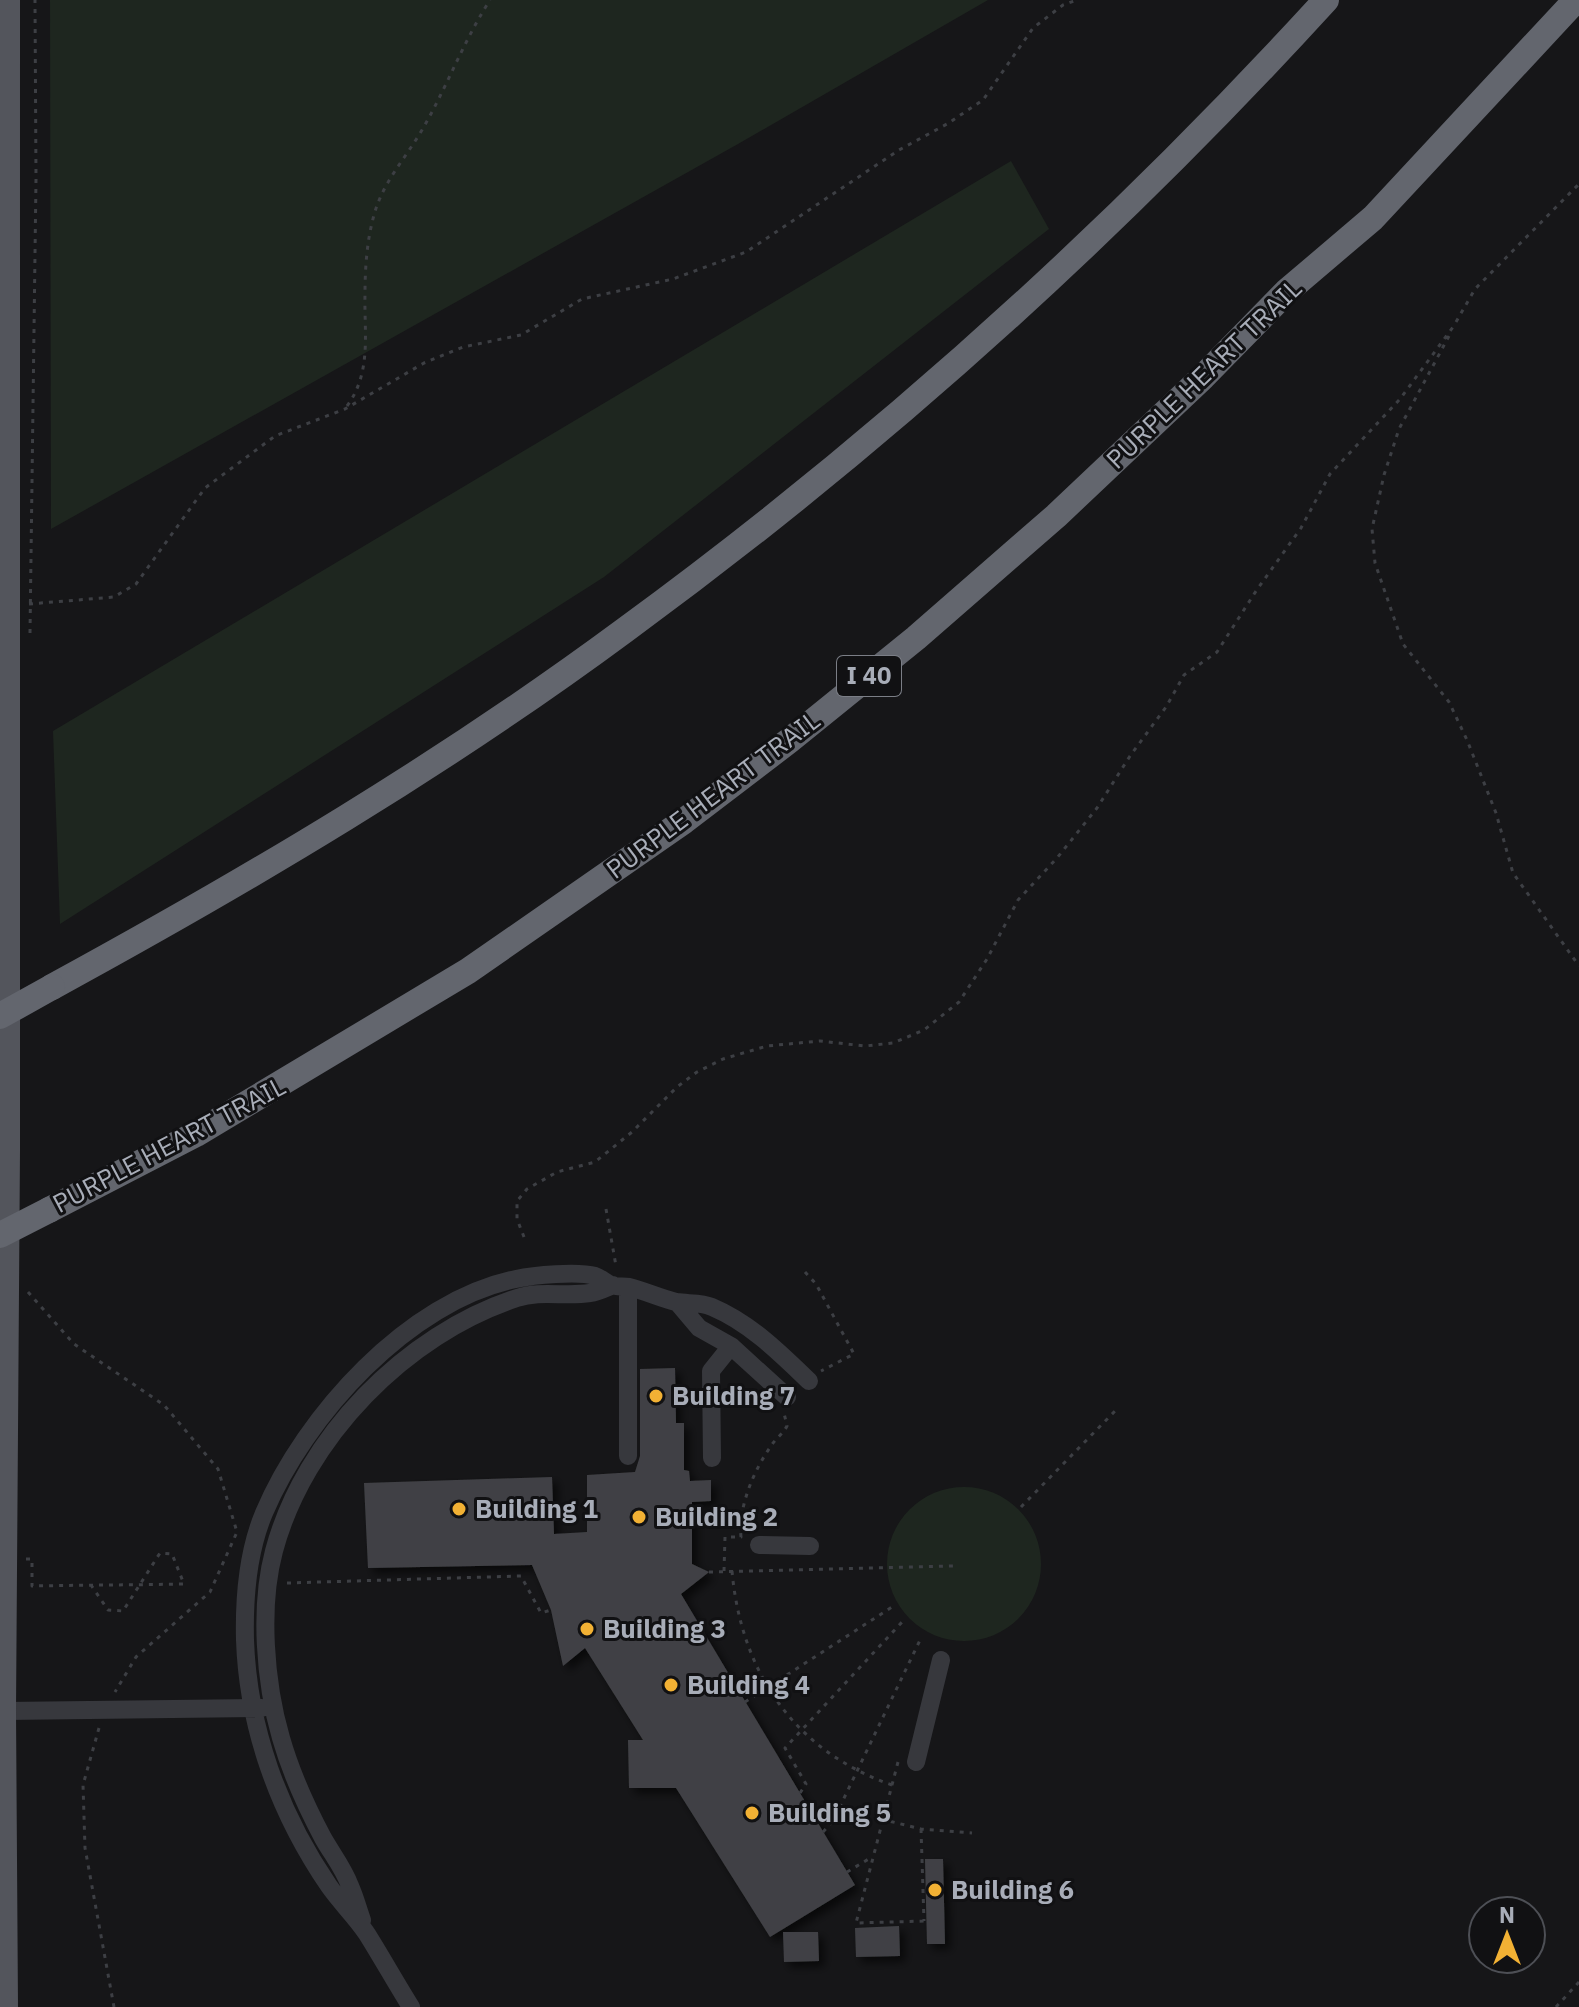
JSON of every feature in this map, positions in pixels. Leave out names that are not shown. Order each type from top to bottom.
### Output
[{"type":"highway","points":[[0,1016],[250,876],[364,806],[625,630],[782,509],[898,412],[1101,231],[1261,72],[1326,0]]},
{"type":"highway","name":"PURPLE HEART TRAIL","points":[[0,1235],[196,1134],[468,971],[684,821],[790,740],[916,638],[1056,516],[1203,377],[1286,292],[1373,218],[1576,0]]},
{"type":"main road","points":[[7,2007],[5,1711],[20,605],[9,0]]},
{"type":"street","points":[[411,2007],[365,1931],[329,1887],[296,1831],[278,1796],[252,1709],[245,1639],[252,1552],[263,1515],[287,1464],[331,1406],[376,1357],[408,1329],[441,1308],[515,1279],[592,1275],[677,1302],[710,1305],[771,1345],[809,1381]]},
{"type":"street","points":[[620,1286],[628,1456]]},
{"type":"street","points":[[365,1931],[350,1883],[299,1789],[272,1707],[267,1633],[268,1583],[272,1555],[296,1492],[342,1423],[396,1368],[433,1340],[475,1315],[520,1297],[590,1293],[620,1286]]},
{"type":"street","points":[[677,1302],[699,1328],[731,1346],[782,1401]]},
{"type":"street","points":[[712,1458],[711,1371],[731,1346]]},
{"type":"street","points":[[759,1545],[810,1546]]},
{"type":"street","points":[[908,1759],[941,1660]]},
{"type":"street","points":[[5,1711],[272,1707]]},
{"type":"path","points":[[30,636],[20,605],[36,179],[35,0]]},
{"type":"path","points":[[345,409],[356,394],[363,373],[367,251],[374,214],[385,184],[421,132],[469,32],[490,0]]},
{"type":"path","points":[[20,605],[114,597],[136,584],[205,488],[275,436],[345,409],[441,355],[463,347],[521,335],[582,299],[673,279],[746,252],[899,150],[969,111],[997,83],[1033,28],[1063,5],[1077,0]]},
{"type":"path","points":[[1579,184],[1475,289],[1399,429],[1384,475],[1372,529],[1375,563],[1403,644],[1449,702],[1496,813],[1513,873],[1579,966]]},
{"type":"path","points":[[524,1237],[517,1219],[517,1201],[527,1189],[557,1172],[595,1162],[697,1072],[723,1059],[767,1046],[820,1041],[865,1046],[893,1043],[924,1030],[959,1002],[987,959],[1018,900],[1097,808],[1166,707],[1184,675],[1217,652],[1301,528],[1330,474],[1400,399],[1456,323]]},
{"type":"path","points":[[606,1209],[620,1286]]},
{"type":"path","points":[[805,1272],[816,1284],[854,1354],[809,1381]]},
{"type":"path","points":[[26,1289],[74,1344],[164,1405],[218,1469],[237,1532],[210,1592],[136,1657],[104,1711],[83,1785],[85,1848],[114,2007]]},
{"type":"path","points":[[724,1571],[725,1537],[741,1537],[743,1509],[753,1479],[773,1442],[787,1426],[782,1401]]},
{"type":"path","points":[[1021,1507],[1118,1408]]},
{"type":"path","points":[[22,1559],[32,1559],[32,1586],[91,1585],[139,1585],[184,1584],[172,1554],[160,1553],[139,1585],[123,1611],[108,1610],[91,1585]]},
{"type":"path","points":[[709,1572],[953,1566]]},
{"type":"path","points":[[732,1571],[742,1632],[767,1687],[802,1730],[833,1756],[857,1772],[892,1785]]},
{"type":"path","points":[[276,1583],[521,1576],[541,1613],[551,1610]]},
{"type":"path","points":[[745,1702],[892,1607]]},
{"type":"path","points":[[800,1793],[806,1784],[785,1748],[903,1621]]},
{"type":"path","points":[[823,1832],[833,1821],[921,1638]]},
{"type":"path","points":[[908,1759],[892,1785],[881,1819],[856,1923],[925,1921],[921,1829]]},
{"type":"path","points":[[881,1819],[921,1829],[972,1833]]},
{"type":"path","points":[[847,1872],[872,1857]]},
{"type":"path","points":[[1556,2007],[1579,1982]]},
{"type":"shaded area","points":[[50,0],[988,0],[738,144],[51,529]]},
{"type":"shaded area","points":[[1011,161],[1049,229],[604,577],[60,924],[53,731]]},
{"type":"shaded area","points":[[964,1487],[993,1493],[1018,1510],[1035,1535],[1041,1564],[1035,1593],[1018,1618],[993,1635],[964,1641],[935,1635],[910,1618],[893,1593],[887,1564],[893,1535],[910,1510],[935,1493]]},
{"type":"building","points":[[675,1368],[676,1423],[684,1423],[684,1470],[689,1471],[690,1481],[711,1480],[711,1501],[692,1502],[692,1564],[709,1572],[681,1594],[855,1885],[770,1937],[676,1788],[629,1788],[628,1740],[643,1740],[585,1648],[563,1666],[551,1610],[532,1565],[368,1568],[364,1483],[552,1477],[554,1534],[587,1532],[587,1475],[635,1472],[640,1456],[640,1369]]},
{"type":"building","name":"Building 6","points":[[925,1859],[943,1859],[945,1944],[927,1944]]},
{"type":"building","points":[[899,1926],[900,1956],[856,1957],[855,1928]]},
{"type":"building","points":[[783,1932],[818,1932],[819,1961],[784,1962]]},
{"type":"place","name":"Building 7","points":[[656,1396]]},
{"type":"place","name":"Building 1","points":[[459,1509]]},
{"type":"place","name":"Building 2","points":[[639,1517]]},
{"type":"place","name":"Building 3","points":[[587,1629]]},
{"type":"place","name":"Building 4","points":[[671,1685]]},
{"type":"place","name":"Building 5","points":[[752,1813]]},
{"type":"place","name":"Building 6","points":[[935,1890]]}]
